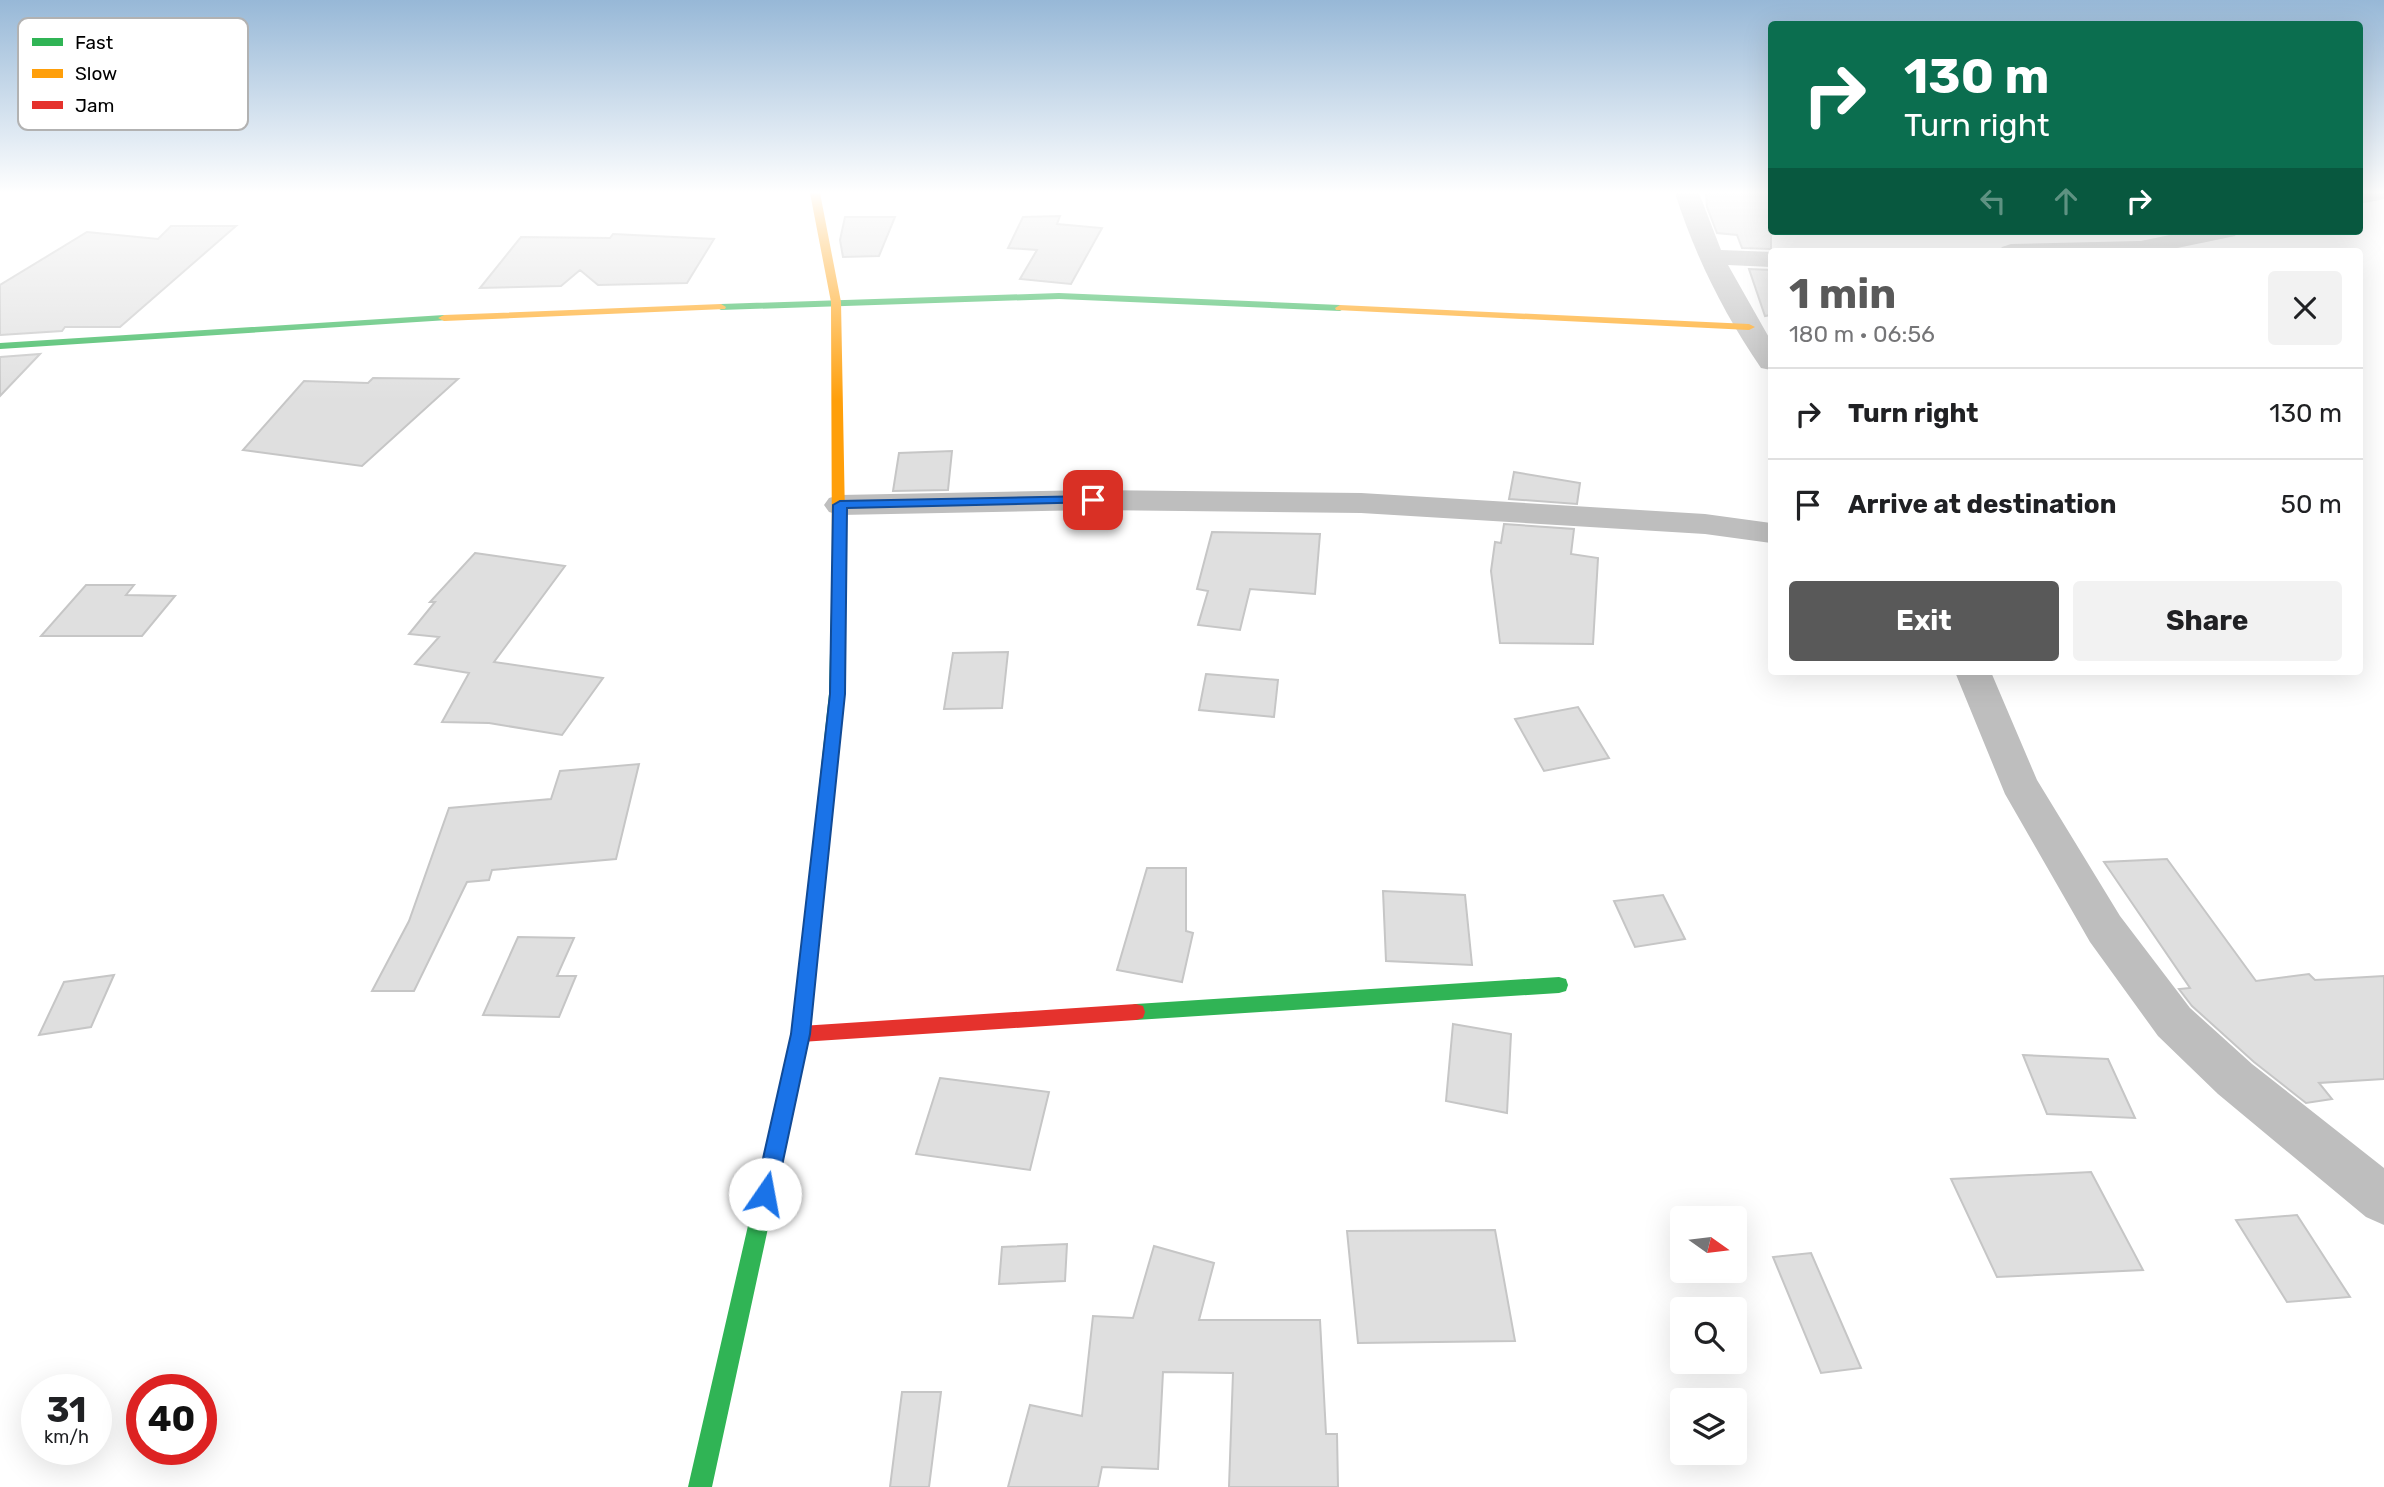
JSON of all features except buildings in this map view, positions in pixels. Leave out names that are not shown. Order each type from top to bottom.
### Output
[{"type":"street","points":[[700,1487],[801,1034],[837,694],[840,505],[836,302],[828,262]]},
{"type":"street","points":[[1713,262],[1768,357]]},
{"type":"street","points":[[0,346],[351,322],[836,302],[1059,296],[1749,327]]},
{"type":"street","points":[[840,505],[1093,500],[1361,503],[1705,524],[1768,533]]},
{"type":"street","points":[[1974,675],[2019,783],[2105,929],[2174,1022],[2235,1079],[2384,1200]]},
{"type":"street","points":[[801,1034],[1559,985]]},
{"type":"traffic: fast","points":[[721,307],[1059,296],[1340,308]]},
{"type":"traffic: fast","points":[[0,346],[444,318]]},
{"type":"traffic: fast","points":[[700,1487],[801,1034],[837,694],[839,571]]},
{"type":"traffic: fast","points":[[1136,1012],[1559,985]]},
{"type":"traffic: slow","points":[[828,262],[836,302],[839,571]]},
{"type":"traffic: slow","points":[[444,318],[721,307]]},
{"type":"traffic: slow","points":[[1340,308],[1749,327]]},
{"type":"traffic: jam","points":[[801,1034],[1136,1012]]},
{"type":"route","points":[[765,1194],[801,1034],[837,694],[840,505],[1093,500]]}]
